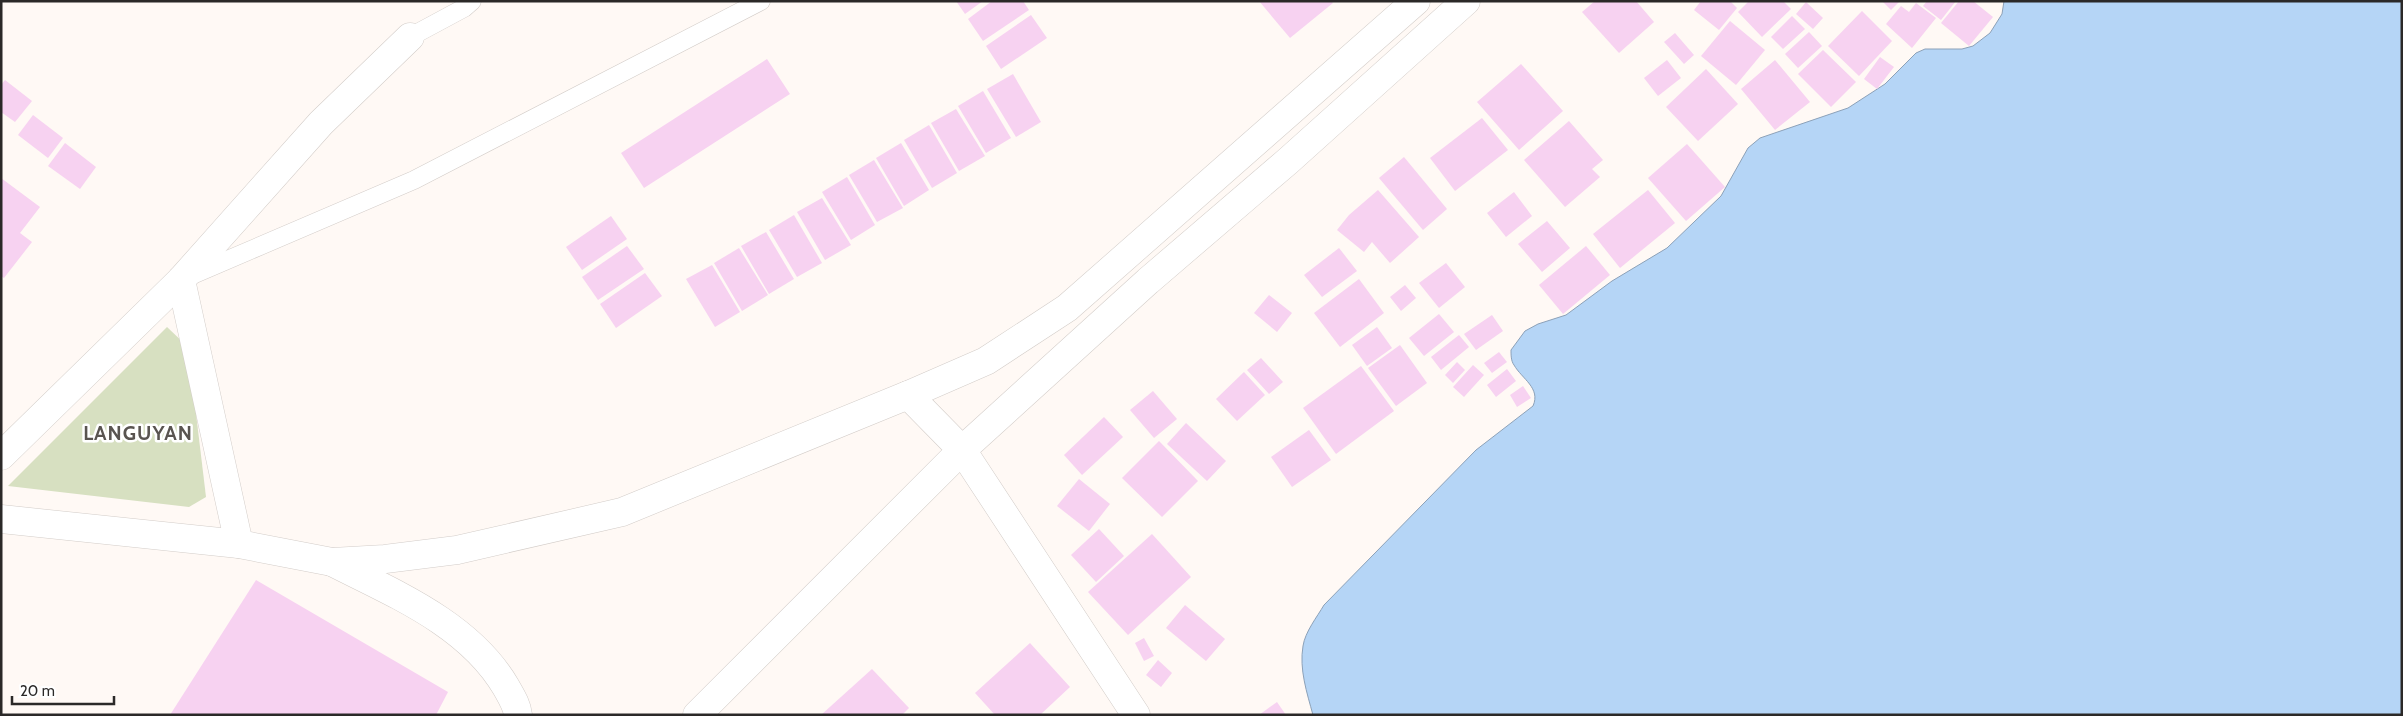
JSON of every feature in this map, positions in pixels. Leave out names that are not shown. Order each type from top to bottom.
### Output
[{"type":"street","points":[[1,519],[239,544],[332,562],[384,559],[457,550],[622,512],[908,395],[986,361],[1067,308],[1416,1]]},
{"type":"street","points":[[697,715],[962,450],[1089,334],[1288,162],[1466,1]]},
{"type":"street","points":[[1,456],[181,280],[321,123],[410,36]]},
{"type":"street","points":[[181,280],[239,544]]},
{"type":"street","points":[[1067,308],[1089,334]]},
{"type":"street","points":[[908,395],[962,450],[1136,715]]},
{"type":"street","points":[[332,562],[400,596],[473,644],[497,673],[517,708],[518,715]]},
{"type":"lane","points":[[410,36],[464,8],[472,1]]},
{"type":"lane","points":[[181,280],[414,180],[762,1]]},
{"type":"green space","points":[[167,327],[188,347],[206,497],[189,507],[8,486]]},
{"type":"water","points":[[2004,1],[2402,1],[2402,715],[1313,715],[1304,681],[1302,663],[1304,641],[1309,630],[1324,605],[1476,450],[1533,406],[1535,394],[1533,389],[1517,370],[1511,356],[1511,350],[1525,331],[1538,324],[1566,315],[1612,281],[1667,248],[1721,196],[1748,148],[1760,138],[1848,108],[1885,84],[1916,53],[1925,49],[1962,49],[1973,46],[1990,33],[2002,14]]},
{"type":"building","points":[[956,1],[983,1],[965,14]]},
{"type":"building","points":[[992,1],[1023,1],[1029,10],[983,41],[968,19]]},
{"type":"building","points":[[1259,1],[1331,1],[1333,3],[1290,38]]},
{"type":"building","points":[[1595,1],[1636,1],[1654,22],[1619,53],[1582,12]]},
{"type":"building","points":[[1701,1],[1730,1],[1737,8],[1719,30],[1694,10]]},
{"type":"building","points":[[1749,1],[1783,1],[1791,9],[1762,37],[1738,12]]},
{"type":"building","points":[[1882,1],[1900,1],[1891,10]]},
{"type":"building","points":[[1927,1],[1956,1],[1941,20],[1923,6]]},
{"type":"building","points":[[1959,1],[1973,1],[1993,17],[1969,46],[1941,23]]},
{"type":"building","points":[[1806,2],[1823,18],[1813,29],[1796,14]]},
{"type":"building","points":[[1916,3],[1936,18],[1912,48],[1886,24],[1901,6],[1909,12]]},
{"type":"building","points":[[1862,11],[1892,41],[1859,76],[1828,46]]},
{"type":"building","points":[[1031,15],[1047,38],[1001,69],[986,46]]},
{"type":"building","points":[[1792,16],[1805,29],[1783,49],[1771,37]]},
{"type":"building","points":[[1730,21],[1765,50],[1736,85],[1701,56]]},
{"type":"building","points":[[1809,32],[1822,46],[1798,68],[1785,54]]},
{"type":"building","points":[[1675,33],[1694,55],[1684,64],[1664,42]]},
{"type":"building","points":[[1823,50],[1856,82],[1831,107],[1798,74]]},
{"type":"building","points":[[1880,57],[1894,67],[1877,89],[1864,79]]},
{"type":"building","points":[[767,59],[790,94],[644,188],[621,153]]},
{"type":"building","points":[[1667,60],[1681,78],[1658,96],[1644,78]]},
{"type":"building","points":[[1775,60],[1810,102],[1775,130],[1741,89]]},
{"type":"building","points":[[1521,64],[1563,111],[1519,150],[1477,102]]},
{"type":"building","points":[[1706,69],[1738,104],[1698,141],[1666,107]]},
{"type":"building","points":[[1013,74],[1041,122],[1016,137],[987,89]]},
{"type":"building","points":[[5,80],[32,101],[15,122],[1,112],[1,85]]},
{"type":"building","points":[[983,91],[1011,138],[986,153],[958,106]]},
{"type":"building","points":[[956,109],[985,156],[959,171],[931,123]]},
{"type":"building","points":[[33,115],[63,138],[48,158],[18,135]]},
{"type":"building","points":[[1482,118],[1508,150],[1455,191],[1430,158]]},
{"type":"building","points":[[1569,121],[1603,160],[1592,169],[1600,177],[1565,207],[1524,160]]},
{"type":"building","points":[[929,125],[957,173],[932,188],[904,140]]},
{"type":"building","points":[[65,143],[96,167],[80,189],[48,166]]},
{"type":"building","points":[[901,143],[929,190],[904,206],[876,158]]},
{"type":"building","points":[[1687,144],[1725,187],[1686,221],[1648,178]]},
{"type":"building","points":[[1404,157],[1447,209],[1423,230],[1379,178]]},
{"type":"building","points":[[874,160],[903,208],[877,222],[849,175]]},
{"type":"building","points":[[847,177],[875,225],[851,240],[822,192]]},
{"type":"building","points":[[1,178],[40,207],[20,233],[32,242],[4,278],[1,276]]},
{"type":"building","points":[[1378,190],[1419,237],[1390,263],[1372,242],[1364,252],[1337,230],[1349,215]]},
{"type":"building","points":[[1648,190],[1675,223],[1620,268],[1593,234]]},
{"type":"building","points":[[1514,192],[1532,216],[1506,237],[1487,213]]},
{"type":"building","points":[[822,198],[851,245],[825,260],[797,212]]},
{"type":"building","points":[[794,215],[822,263],[797,277],[769,230]]},
{"type":"building","points":[[611,216],[627,239],[582,270],[566,247]]},
{"type":"building","points":[[1547,221],[1570,248],[1542,272],[1518,244]]},
{"type":"building","points":[[766,232],[794,279],[769,294],[741,246]]},
{"type":"building","points":[[627,246],[644,269],[598,300],[582,277]]},
{"type":"building","points":[[1586,246],[1610,275],[1563,314],[1539,285]]},
{"type":"building","points":[[739,248],[768,295],[742,311],[714,263]]},
{"type":"building","points":[[1339,248],[1357,271],[1322,297],[1304,275]]},
{"type":"building","points":[[1446,263],[1465,287],[1439,308],[1419,283]]},
{"type":"building","points":[[712,265],[740,312],[715,327],[686,279]]},
{"type":"building","points":[[645,273],[662,296],[616,328],[600,304]]},
{"type":"building","points":[[1359,279],[1384,313],[1340,347],[1314,313]]},
{"type":"building","points":[[1405,285],[1416,298],[1401,311],[1390,297]]},
{"type":"building","points":[[1269,295],[1292,313],[1277,332],[1254,313]]},
{"type":"building","points":[[1439,314],[1454,332],[1424,356],[1409,338]]},
{"type":"building","points":[[1492,315],[1503,331],[1476,350],[1464,334]]},
{"type":"building","points":[[1377,327],[1392,348],[1367,366],[1352,345]]},
{"type":"building","points":[[1459,335],[1469,347],[1441,370],[1431,357]]},
{"type":"building","points":[[1400,345],[1427,383],[1396,406],[1368,368]]},
{"type":"building","points":[[1499,352],[1507,362],[1492,373],[1484,363]]},
{"type":"building","points":[[1261,358],[1283,382],[1269,394],[1247,370]]},
{"type":"building","points":[[1457,362],[1465,370],[1453,383],[1445,375]]},
{"type":"building","points":[[1473,365],[1484,375],[1464,397],[1453,387]]},
{"type":"building","points":[[1361,366],[1394,411],[1336,454],[1303,408]]},
{"type":"building","points":[[1507,369],[1516,381],[1496,397],[1487,385]]},
{"type":"building","points":[[1244,372],[1265,395],[1237,421],[1216,399]]},
{"type":"building","points":[[1523,386],[1531,398],[1517,407],[1510,395]]},
{"type":"building","points":[[1153,391],[1177,419],[1154,438],[1130,410]]},
{"type":"building","points":[[1104,417],[1123,437],[1082,475],[1064,455]]},
{"type":"building","points":[[1186,423],[1226,461],[1207,481],[1167,444]]},
{"type":"building","points":[[1309,430],[1331,460],[1292,487],[1271,457]]},
{"type":"building","points":[[1159,441],[1198,481],[1162,517],[1122,478]]},
{"type":"building","points":[[1079,479],[1110,504],[1089,531],[1057,506]]},
{"type":"building","points":[[1099,529],[1124,556],[1096,582],[1071,555]]},
{"type":"building","points":[[1152,534],[1191,577],[1128,635],[1088,592]]},
{"type":"building","points":[[256,580],[448,692],[436,715],[170,715]]},
{"type":"building","points":[[1185,605],[1225,639],[1206,661],[1166,628]]},
{"type":"building","points":[[1144,638],[1154,656],[1144,661],[1135,643]]},
{"type":"building","points":[[1030,643],[1070,687],[1040,715],[995,715],[975,693]]},
{"type":"building","points":[[1158,660],[1172,673],[1161,687],[1146,675]]},
{"type":"building","points":[[872,669],[909,708],[902,715],[821,715]]},
{"type":"building","points":[[1277,702],[1286,715],[1259,715]]},
{"type":"district","name":"LANGUYAN","points":[[138,433]]}]
